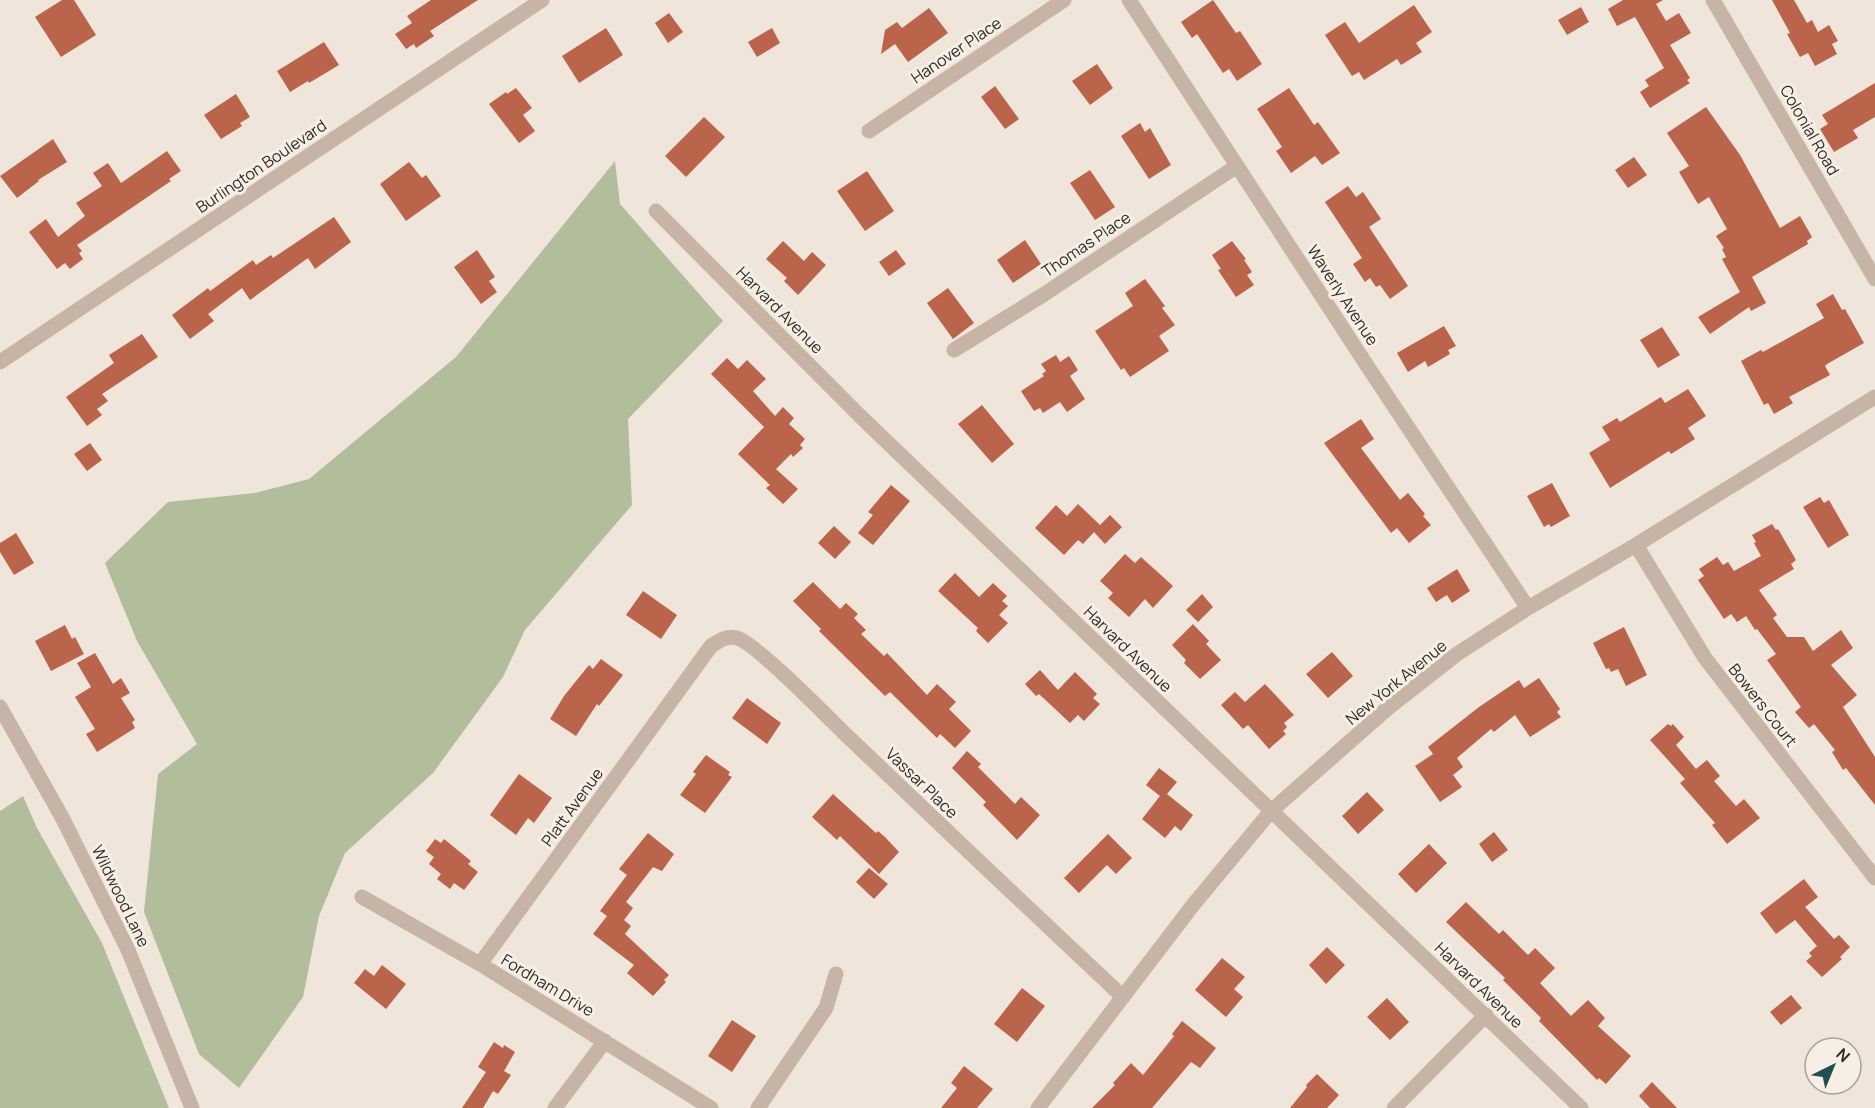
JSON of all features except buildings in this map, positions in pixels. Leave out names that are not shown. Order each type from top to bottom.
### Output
[{"type":"street","name":"Burlington Boulevard","points":[[0,362],[523,5],[542,0]]},
{"type":"street","name":"Hanover Place","points":[[869,131],[1064,0]]},
{"type":"street","name":"Waverly Avenue","points":[[1129,0],[1528,609]]},
{"type":"street","name":"Colonial Road","points":[[1713,0],[1875,279]]},
{"type":"street","name":"Thomas Place","points":[[954,350],[1043,295],[1237,166]]},
{"type":"street","name":"Harvard Avenue","points":[[656,211],[860,416],[1581,1108]]},
{"type":"street","name":"New York Avenue","points":[[1038,1108],[1193,905],[1270,811],[1388,708],[1457,654],[1875,397]]},
{"type":"street","name":"Bowers Court","points":[[1636,545],[1705,658],[1875,878]]},
{"type":"street","name":"Vassar Place","points":[[693,670],[711,646],[723,639],[736,638],[750,645],[1123,997]]},
{"type":"street","name":"Platt Avenue","points":[[480,964],[693,670]]},
{"type":"street","name":"Wildwood Lane","points":[[0,707],[63,819],[128,950],[192,1108]]},
{"type":"street","name":"Fordham Drive","points":[[362,897],[480,964],[711,1108]]},
{"type":"street","points":[[758,1108],[826,1008],[836,974]]},
{"type":"street","points":[[1394,1108],[1486,1016]]},
{"type":"street","points":[[555,1108],[605,1041]]},
{"type":"green space","points":[[615,161],[620,204],[723,321],[628,419],[632,505],[525,630],[503,677],[433,773],[345,853],[319,916],[303,997],[239,1088],[199,1054],[144,912],[158,774],[197,744],[137,641],[105,563],[168,502],[255,493],[309,479],[456,357]]},
{"type":"green space","points":[[23,796],[37,828],[102,943],[169,1108],[0,1108],[0,811]]}]
